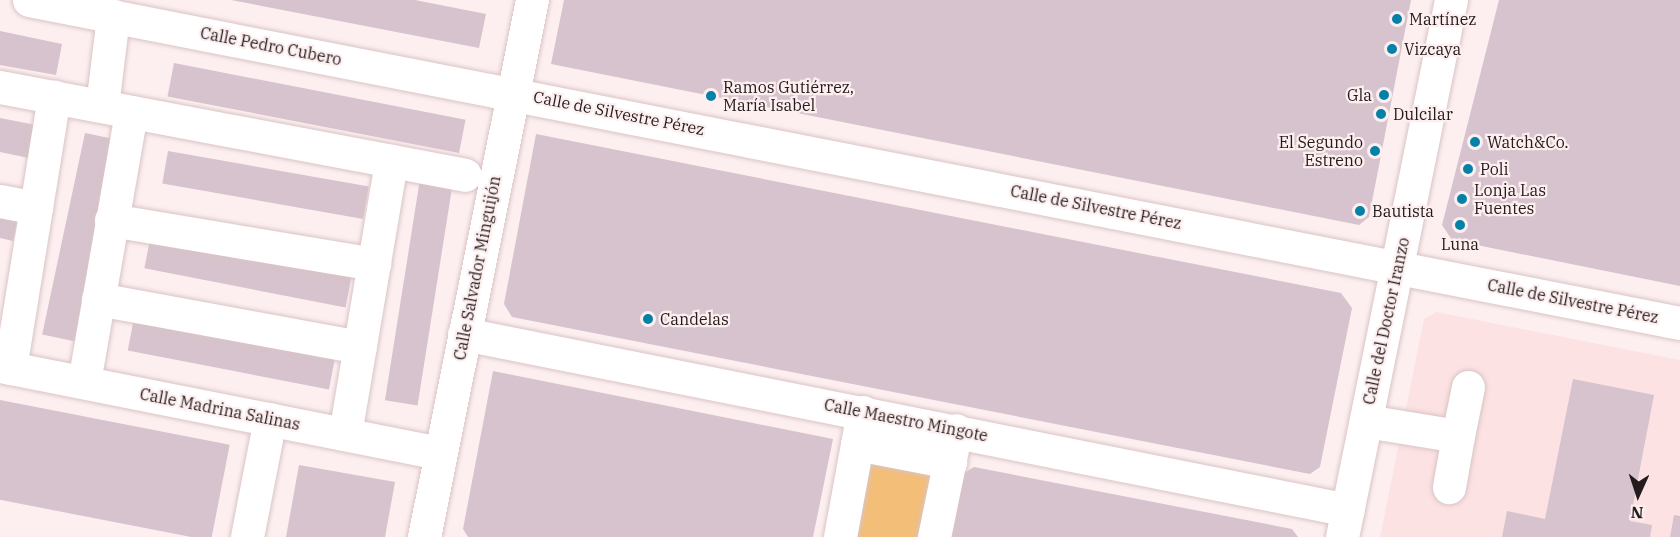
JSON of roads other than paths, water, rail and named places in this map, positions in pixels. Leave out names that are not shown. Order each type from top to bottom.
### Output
[{"type":"street","name":"Calle Pedro Cubero","points":[[29,0],[512,92]]},
{"type":"street","name":"Calle Salvador Minguijón","points":[[424,537],[439,453],[532,0]]},
{"type":"street","name":"Calle del Doctor Iranzo","points":[[1345,523],[1451,0]]},
{"type":"street","points":[[84,382],[111,220],[116,109],[113,16]]},
{"type":"street","points":[[0,87],[465,175]]},
{"type":"street","name":"Calle de Silvestre Pérez","points":[[512,92],[1680,323]]},
{"type":"street","points":[[5,367],[13,272],[36,208],[54,97]]},
{"type":"street","points":[[345,434],[391,161]]},
{"type":"street","points":[[0,201],[36,208]]},
{"type":"street","points":[[111,220],[374,264]]},
{"type":"street","points":[[98,299],[360,347]]},
{"type":"street","name":"Calle Maestro Mingote","points":[[464,334],[956,430],[1345,523]]},
{"type":"street","name":"Calle Madrina Salinas","points":[[5,367],[439,453]]},
{"type":"street","points":[[1449,488],[1468,387]]},
{"type":"street","points":[[840,537],[863,412]]},
{"type":"street","points":[[247,537],[270,419]]},
{"type":"street","points":[[1366,421],[1458,436]]},
{"type":"street","points":[[934,537],[956,430]]},
{"type":"street","points":[[857,444],[950,462]]},
{"type":"place","name":"Martínez","points":[[1397,19]]},
{"type":"place","name":"Vizcaya","points":[[1392,49]]},
{"type":"place","name":"Gla","points":[[1384,95]]},
{"type":"place","name":"Ramos Gutiérrez, María Isabel","points":[[711,96]]},
{"type":"place","name":"Dulcilar","points":[[1381,114]]},
{"type":"place","name":"Watch&Co.","points":[[1475,142]]},
{"type":"place","name":"El Segundo Estreno","points":[[1375,151]]},
{"type":"place","name":"Poli","points":[[1468,169]]},
{"type":"place","name":"Lonja Las Fuentes","points":[[1462,199]]},
{"type":"place","name":"Bautista","points":[[1360,211]]},
{"type":"place","name":"Luna","points":[[1460,225]]},
{"type":"place","name":"Candelas","points":[[648,319]]}]
